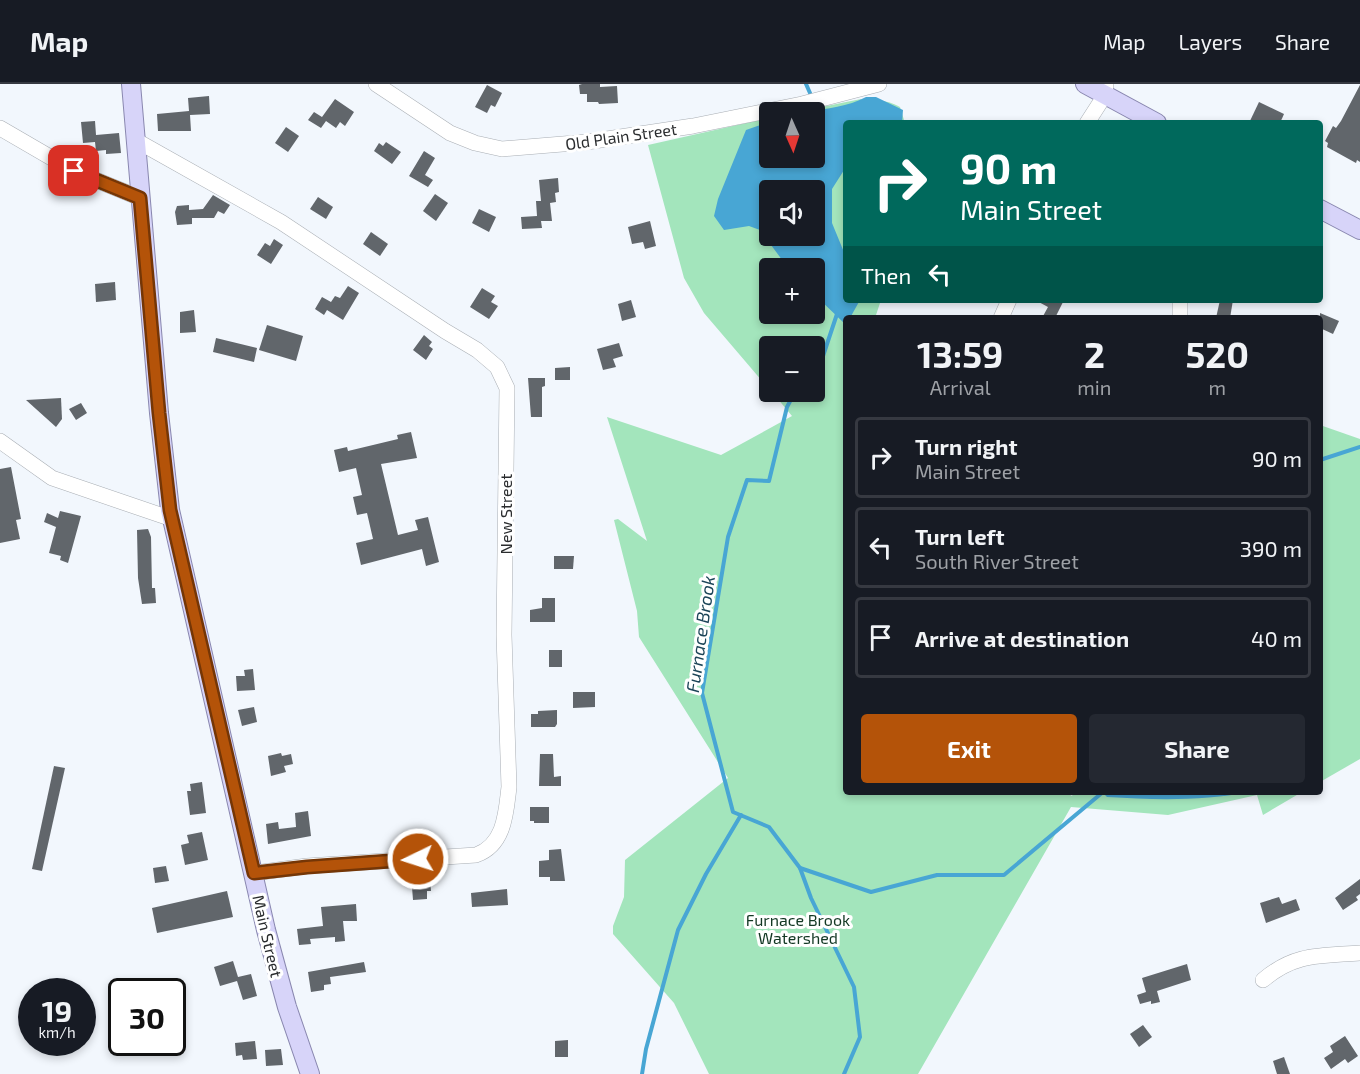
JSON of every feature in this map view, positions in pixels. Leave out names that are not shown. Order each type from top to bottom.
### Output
[{"type":"main road","name":"Main Street","points":[[131,84],[162,446],[172,519],[279,981],[310,1074]]},
{"type":"main road","points":[[1085,84],[1105,90],[1152,120]]},
{"type":"main road","points":[[1323,211],[1360,230]]},
{"type":"street","name":"Old Plain Street","points":[[376,84],[450,133],[475,143],[502,149],[587,142],[702,124],[802,104],[879,84]]},
{"type":"street","points":[[1089,120],[1105,90]]},
{"type":"street","points":[[0,128],[74,171],[140,198]]},
{"type":"street","name":"New Street","points":[[137,141],[281,222],[435,325],[477,350],[497,367],[507,388],[504,635],[509,787],[506,812],[498,836],[489,848],[476,855],[254,873]]},
{"type":"street","points":[[0,441],[52,478],[172,519]]},
{"type":"street","points":[[1263,980],[1290,961],[1360,953]]},
{"type":"green space","name":"Furnace Brook Watershed","points":[[861,99],[864,103],[882,101],[900,107],[904,120],[843,120],[843,303],[880,303],[876,315],[843,315],[843,795],[1257,795],[1168,815],[1071,807],[918,1074],[709,1074],[674,1003],[613,934],[613,926],[624,897],[625,860],[728,778],[639,637],[637,611],[614,520],[618,519],[647,541],[607,417],[721,455],[792,416],[780,402],[825,402],[825,336],[759,336],[759,377],[704,313],[684,278],[648,145],[759,120],[759,168],[825,168],[825,106]]},
{"type":"green space","points":[[1323,426],[1360,439],[1360,759],[1323,780]]},
{"type":"green space","name":"Furnace Brook Watershed","points":[[1257,795],[1297,795],[1263,815]]},
{"type":"water","points":[[866,97],[876,97],[903,110],[902,120],[843,120],[843,172],[832,189],[832,223],[843,250],[843,303],[858,303],[852,315],[843,315],[843,322],[825,305],[825,258],[781,258],[772,246],[825,246],[825,180],[759,180],[759,230],[749,226],[724,230],[714,216],[718,199],[746,130],[759,125],[759,168],[825,168],[825,109],[845,105]]},
{"type":"water","points":[[1105,795],[1229,795],[1161,799],[1107,797]]},
{"type":"building","points":[[600,84],[600,87],[617,86],[618,103],[587,102],[587,94],[580,94],[579,85]]},
{"type":"building","points":[[487,85],[502,93],[495,107],[491,105],[487,113],[475,107]]},
{"type":"building","points":[[1360,85],[1360,162],[1357,160],[1356,163],[1327,147],[1328,143],[1325,141],[1333,126],[1336,128],[1341,121]]},
{"type":"building","points":[[209,96],[210,114],[190,115],[191,131],[158,131],[157,114],[189,111],[188,98]]},
{"type":"building","points":[[335,99],[354,112],[345,126],[340,122],[336,128],[326,121],[321,128],[308,120],[314,112],[322,117]]},
{"type":"building","points":[[1259,102],[1284,114],[1281,120],[1250,120]]},
{"type":"building","points":[[95,121],[96,135],[119,133],[121,153],[106,154],[106,150],[96,151],[95,142],[83,143],[81,122]]},
{"type":"building","points":[[286,127],[299,136],[288,152],[275,143]]},
{"type":"building","points":[[386,142],[401,152],[392,164],[374,151],[379,143],[383,146]]},
{"type":"building","points":[[424,151],[435,158],[425,175],[433,180],[428,187],[409,176]]},
{"type":"building","points":[[558,178],[559,192],[555,193],[556,202],[550,203],[552,221],[541,221],[542,228],[522,229],[521,217],[537,216],[536,201],[541,201],[539,180]]},
{"type":"building","points":[[435,194],[448,203],[436,221],[423,211]]},
{"type":"building","points":[[213,195],[230,205],[224,214],[218,211],[214,218],[192,218],[192,224],[177,225],[175,212],[177,206],[189,205],[189,210],[203,209]]},
{"type":"building","points":[[318,197],[333,207],[326,219],[310,209]]},
{"type":"building","points":[[479,209],[496,217],[489,232],[472,223]]},
{"type":"building","points":[[650,221],[656,246],[645,249],[643,242],[632,244],[628,227]]},
{"type":"building","points":[[371,232],[388,244],[380,256],[363,244]]},
{"type":"building","points":[[274,239],[283,245],[271,264],[257,255],[265,243],[270,246]]},
{"type":"building","points":[[115,282],[116,300],[96,302],[95,284]]},
{"type":"building","points":[[348,286],[359,293],[343,320],[327,310],[324,315],[315,309],[322,297],[331,302],[335,296],[340,298]]},
{"type":"building","points":[[482,288],[495,296],[491,302],[498,306],[489,319],[470,307]]},
{"type":"building","points":[[631,300],[636,317],[622,321],[618,304]]},
{"type":"building","points":[[1041,303],[1062,303],[1056,315],[1044,315],[1048,307]]},
{"type":"building","points":[[1219,303],[1232,303],[1230,315],[1217,315]]},
{"type":"building","points":[[194,310],[196,332],[180,333],[180,312]]},
{"type":"building","points":[[1320,313],[1339,321],[1333,334],[1323,329],[1323,315]]},
{"type":"building","points":[[267,325],[303,336],[296,361],[259,350]]},
{"type":"building","points":[[424,335],[432,342],[429,346],[433,349],[426,360],[413,350]]},
{"type":"building","points":[[216,338],[257,348],[254,362],[213,352]]},
{"type":"building","points":[[619,343],[623,356],[613,359],[616,367],[603,370],[597,349]]},
{"type":"building","points":[[570,367],[570,380],[555,380],[555,368]]},
{"type":"building","points":[[528,378],[545,378],[545,386],[542,387],[542,417],[531,417]]},
{"type":"building","points":[[61,398],[62,419],[56,427],[26,400]]},
{"type":"building","points":[[81,403],[87,413],[76,420],[69,409]]},
{"type":"building","points":[[411,432],[417,458],[381,464],[398,535],[418,530],[415,520],[428,517],[439,562],[426,566],[422,549],[361,565],[356,543],[373,539],[367,513],[357,515],[353,497],[362,495],[356,468],[339,472],[334,450],[347,447],[348,451],[398,439],[397,435]]},
{"type":"building","points":[[11,467],[21,519],[16,520],[20,539],[0,543],[0,469]]},
{"type":"building","points":[[60,511],[81,516],[68,563],[60,560],[61,556],[49,553],[56,527],[44,522],[47,513],[58,518]]},
{"type":"building","points":[[148,529],[151,537],[152,588],[155,588],[156,603],[142,604],[138,578],[137,530]]},
{"type":"building","points":[[554,556],[574,556],[573,569],[554,569]]},
{"type":"building","points":[[542,598],[555,598],[555,622],[530,622],[530,610],[542,608]]},
{"type":"building","points":[[549,650],[562,650],[562,667],[549,667]]},
{"type":"building","points":[[253,669],[255,690],[237,691],[236,676],[245,676],[244,670]]},
{"type":"building","points":[[573,692],[595,692],[595,707],[573,708]]},
{"type":"building","points":[[254,707],[257,722],[242,726],[238,710]]},
{"type":"building","points":[[557,710],[555,727],[531,727],[531,714],[538,714],[538,711]]},
{"type":"building","points":[[281,753],[282,756],[291,754],[293,764],[284,766],[286,772],[271,776],[268,756]]},
{"type":"building","points":[[540,754],[553,754],[554,777],[561,776],[561,786],[539,786]]},
{"type":"building","points":[[54,766],[65,768],[42,871],[32,869]]},
{"type":"building","points":[[202,782],[206,813],[190,815],[187,791],[191,791],[190,784]]},
{"type":"building","points":[[530,807],[549,807],[549,823],[530,821]]},
{"type":"building","points":[[308,811],[311,836],[268,844],[266,824],[278,822],[279,829],[296,827],[295,813]]},
{"type":"building","points":[[202,832],[208,860],[185,865],[181,845],[189,843],[187,835]]},
{"type":"building","points":[[561,849],[565,881],[550,881],[550,877],[539,877],[539,861],[549,860],[549,850]]},
{"type":"building","points":[[166,866],[169,881],[155,883],[153,868]]},
{"type":"building","points":[[430,877],[431,891],[427,891],[427,899],[413,900],[412,887],[419,886],[418,878]]},
{"type":"building","points":[[1360,879],[1360,894],[1356,897],[1358,900],[1343,910],[1335,898]]},
{"type":"building","points":[[507,889],[508,905],[472,907],[471,893]]},
{"type":"building","points":[[227,891],[233,917],[157,933],[152,908]]},
{"type":"building","points":[[1279,897],[1282,904],[1296,899],[1300,910],[1266,923],[1260,903]]},
{"type":"building","points":[[356,904],[357,921],[343,921],[345,941],[335,942],[335,937],[310,939],[311,944],[299,945],[297,929],[323,926],[321,907]]},
{"type":"building","points":[[233,961],[238,977],[251,974],[257,996],[243,1000],[237,981],[220,986],[214,967]]},
{"type":"building","points":[[364,962],[366,972],[330,977],[331,984],[324,985],[324,990],[311,992],[308,972]]},
{"type":"building","points":[[1187,964],[1191,980],[1157,991],[1160,1002],[1151,1004],[1151,1001],[1140,1004],[1137,995],[1146,992],[1142,978]]},
{"type":"building","points":[[1143,1025],[1152,1037],[1139,1047],[1130,1034]]},
{"type":"building","points":[[1345,1036],[1358,1056],[1348,1063],[1345,1059],[1331,1069],[1324,1058],[1333,1052],[1330,1046]]},
{"type":"building","points":[[568,1040],[568,1057],[555,1057],[555,1041]]},
{"type":"building","points":[[255,1041],[257,1059],[243,1060],[242,1055],[236,1056],[235,1043]]},
{"type":"building","points":[[281,1049],[283,1065],[266,1066],[265,1050]]},
{"type":"building","points":[[1284,1057],[1290,1074],[1277,1074],[1273,1061]]},
{"type":"waterway","name":"Furnace Brook","points":[[806,84],[810,93]]},
{"type":"waterway","name":"Furnace Brook","points":[[825,350],[837,314]]},
{"type":"waterway","name":"Furnace Brook","points":[[790,402],[769,481],[747,480],[728,537],[702,693],[733,812],[769,827],[800,868],[811,898],[854,987],[860,1037],[844,1074]]},
{"type":"waterway","points":[[1323,459],[1360,447]]},
{"type":"waterway","points":[[800,868],[871,892],[937,875],[1004,875],[1099,795]]},
{"type":"waterway","points":[[642,1074],[646,1049],[678,930],[706,874],[741,815]]},
{"type":"route","points":[[74,171],[140,198],[165,478],[170,510],[254,873],[418,859]]}]
